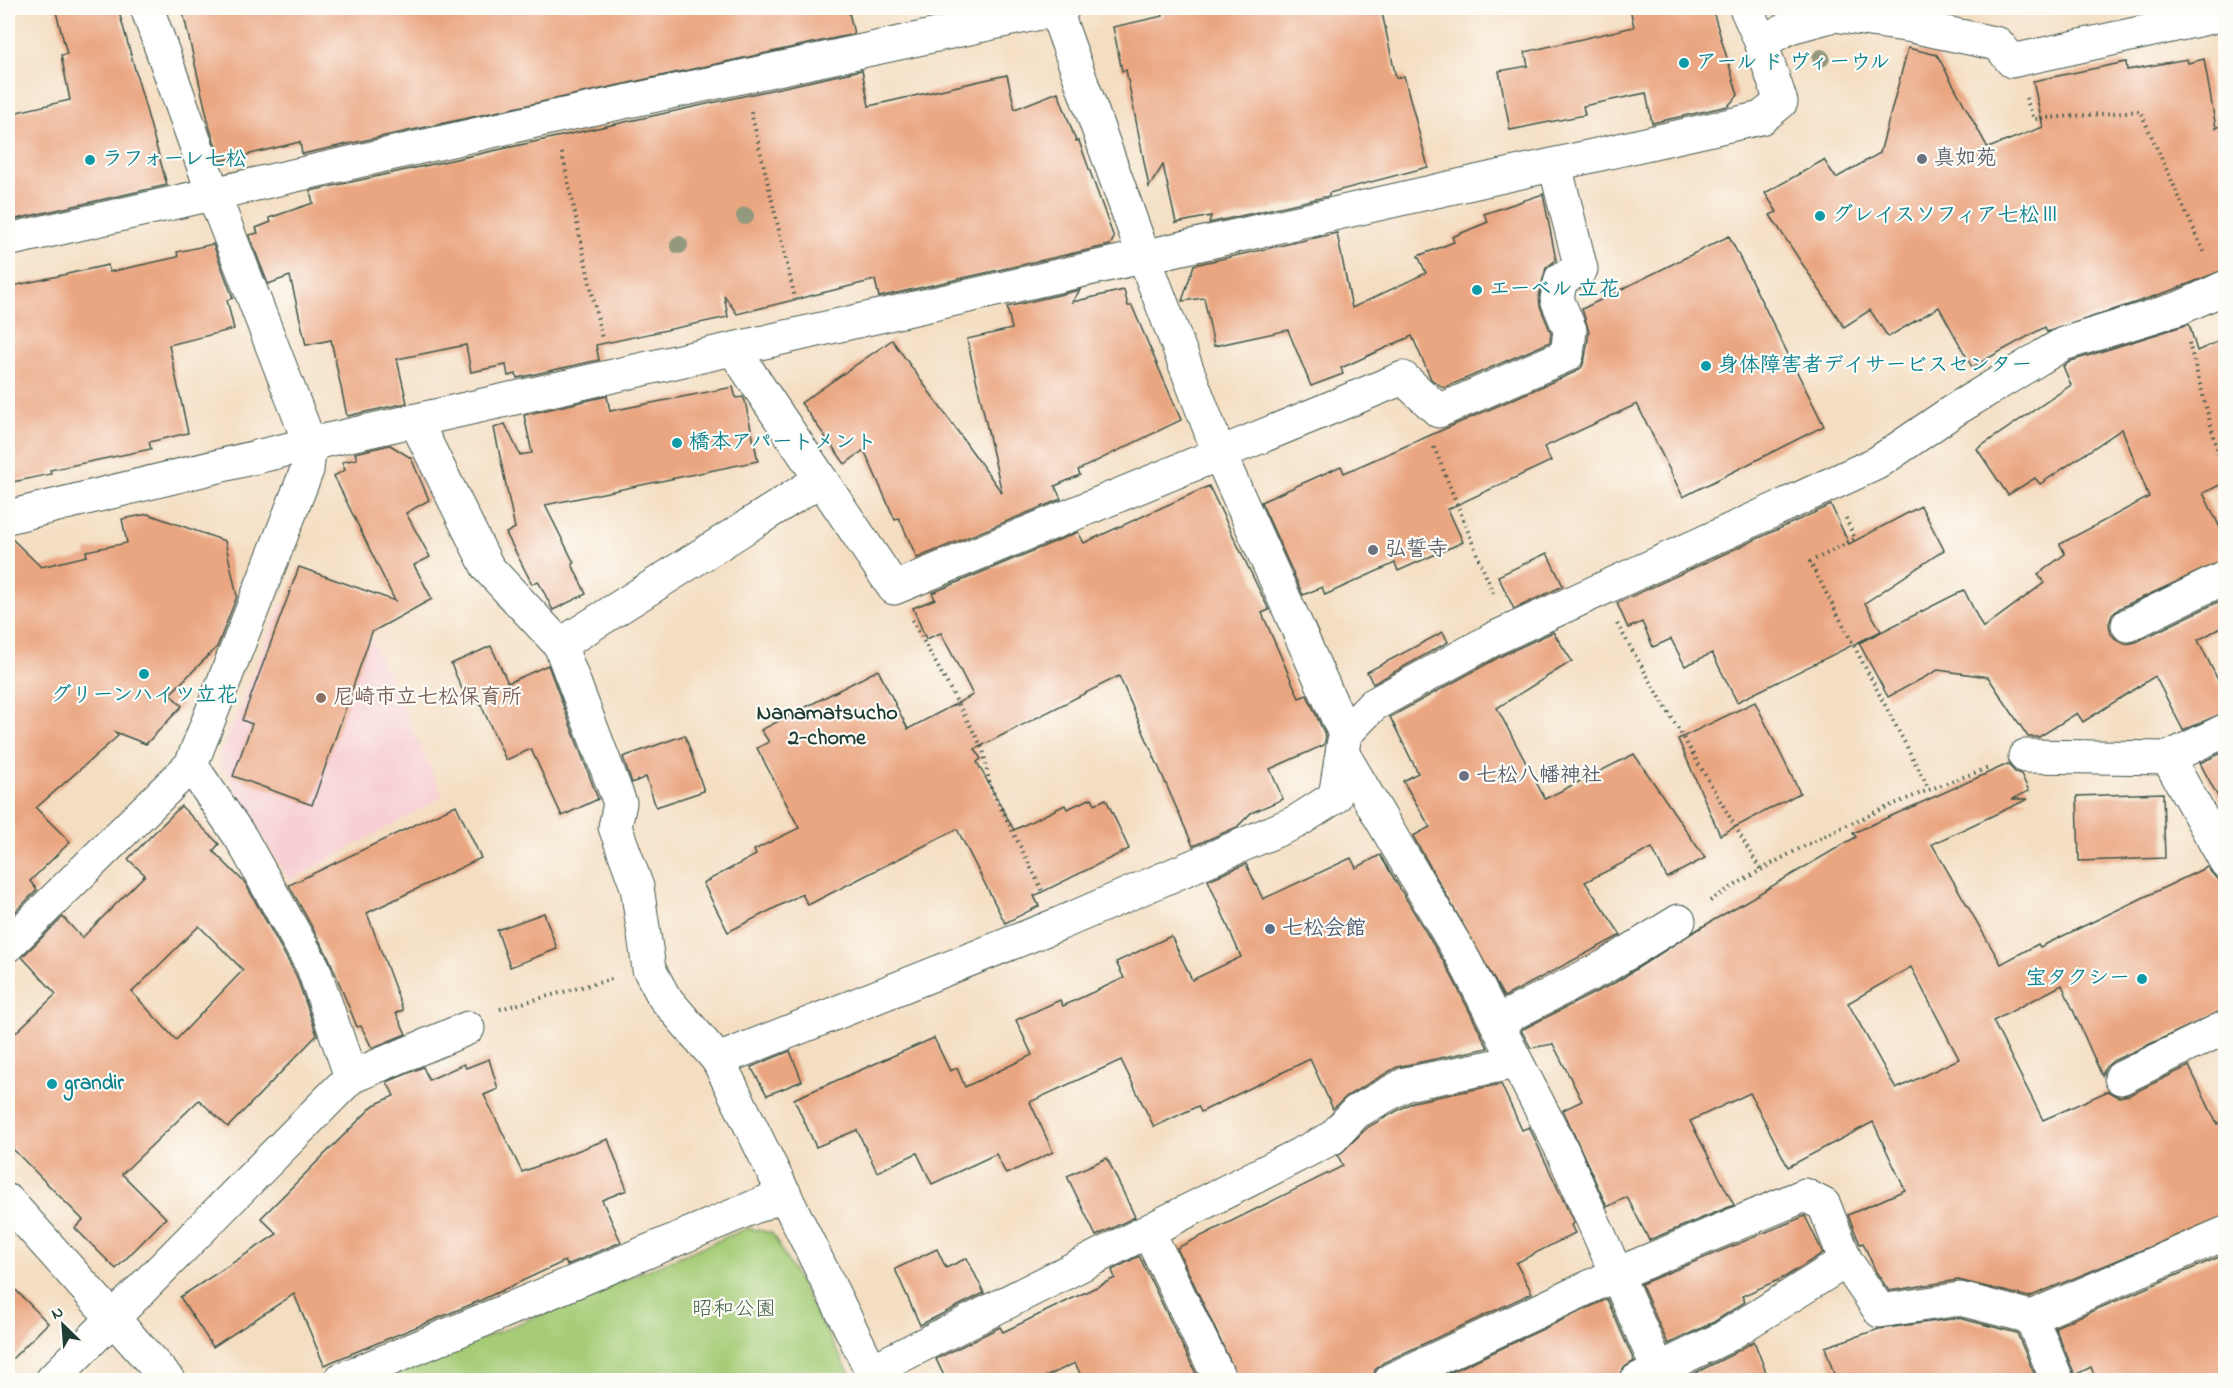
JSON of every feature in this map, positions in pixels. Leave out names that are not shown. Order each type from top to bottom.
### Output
[{"type":"street","points":[[8,945],[191,765],[307,470],[310,444],[213,193],[147,8]]},
{"type":"street","points":[[8,240],[554,117],[1058,8],[1144,257],[1219,453],[1344,744],[1464,960],[1562,1150],[1617,1274],[1653,1377],[1723,1338],[1846,1261]]},
{"type":"street","points":[[8,517],[310,444],[1761,118],[1781,102],[1761,42],[1746,8]]},
{"type":"street","points":[[1761,42],[1790,27],[1834,15],[1912,26],[1998,44],[2012,61],[2226,14]]},
{"type":"street","points":[[734,350],[894,588],[1403,378],[1439,411],[1567,355],[1570,330],[1557,299],[1561,279],[1581,269],[1555,165]]},
{"type":"street","points":[[718,1060],[1059,924],[1296,822],[1335,797],[1344,744],[1373,705],[1509,633],[1877,463],[1956,409],[2063,344],[2180,308],[2218,290]]},
{"type":"street","points":[[416,422],[488,568],[560,645],[620,803],[615,827],[637,887],[648,969],[664,997],[718,1060],[874,1376],[1332,1138],[1356,1112],[1406,1084],[1516,1062]]},
{"type":"street","points":[[560,645],[820,480]]},
{"type":"street","points":[[2128,625],[2226,577]]},
{"type":"street","points":[[2025,756],[2168,758],[2226,730]]},
{"type":"street","points":[[2168,758],[2226,862]]},
{"type":"street","points":[[191,765],[241,838],[313,967],[351,1077]]},
{"type":"street","points":[[1496,1022],[1606,966],[1679,921]]},
{"type":"street","points":[[2121,1078],[2226,1027]]},
{"type":"street","points":[[52,1380],[351,1077],[468,1028]]},
{"type":"street","points":[[340,1380],[785,1194]]},
{"type":"street","points":[[1391,1380],[1617,1274],[1805,1195],[1824,1205],[1846,1261],[1880,1311],[1960,1299],[2031,1317],[2226,1233]]},
{"type":"street","points":[[8,1201],[168,1380]]},
{"type":"street","points":[[1149,1233],[1220,1380]]},
{"type":"street","points":[[2031,1317],[2056,1380]]},
{"type":"path","points":[[2012,61],[2034,119],[2140,111],[2205,249],[2218,290]]},
{"type":"path","points":[[742,77],[804,334]]},
{"type":"path","points":[[554,117],[610,378]]},
{"type":"path","points":[[2180,308],[2226,483]]},
{"type":"path","points":[[1430,436],[1509,633]]},
{"type":"path","points":[[1830,485],[1856,539],[1810,562],[1929,789]]},
{"type":"path","points":[[894,588],[983,749],[990,786],[1059,924]]},
{"type":"path","points":[[1598,592],[1760,869]]},
{"type":"path","points":[[1679,921],[1760,869],[1929,789],[2025,756]]},
{"type":"path","points":[[468,1028],[482,1013],[648,969]]},
{"type":"shaded area","name":"尼崎市立七松保育所","points":[[281,603],[371,637],[443,797],[289,881],[219,760]]},
{"type":"green space","name":"昭和公園","points":[[748,1228],[772,1233],[853,1380],[383,1380]]},
{"type":"building","name":"ラフォーレ七松","points":[[55,8],[118,8],[167,185],[16,219],[8,182],[8,114],[70,100],[61,55],[67,54]]},
{"type":"building","points":[[182,8],[848,8],[854,34],[302,154],[300,142],[221,161],[210,129]]},
{"type":"building","points":[[1182,8],[1381,8],[1396,78],[1404,76],[1428,167],[1329,193],[1329,196],[1209,223],[1211,216],[1176,223],[1163,165],[1149,187],[1126,70],[1122,71],[1113,27],[1163,16],[1162,12]]},
{"type":"building","points":[[1630,8],[1712,8],[1738,95],[1728,106],[1652,123],[1646,93],[1583,106],[1585,115],[1510,130],[1499,71],[1528,66],[1525,52],[1634,27]]},
{"type":"building","points":[[1908,48],[1937,55],[1988,148],[2043,127],[2033,81],[2126,62],[2127,70],[2187,59],[2188,63],[2204,59],[2216,128],[2226,124],[2226,269],[2173,290],[2047,332],[2045,327],[1972,367],[1939,307],[1888,337],[1870,310],[1844,327],[1770,215],[1777,212],[1765,193],[1824,160],[1836,178],[1880,153]]},
{"type":"building","points":[[862,70],[869,106],[1007,75],[1015,109],[1058,92],[1076,141],[1079,141],[1114,238],[1110,245],[879,297],[875,280],[737,314],[724,295],[728,317],[596,345],[599,360],[517,378],[516,374],[508,376],[506,365],[471,372],[466,345],[397,359],[407,403],[347,416],[331,340],[306,345],[290,276],[268,284],[249,235],[258,233],[256,228],[271,222],[269,218],[313,203],[310,191]]},
{"type":"building","points":[[1543,194],[1556,260],[1546,268],[1539,295],[1540,306],[1551,333],[1550,342],[1444,388],[1431,379],[1412,336],[1341,368],[1343,374],[1311,386],[1288,330],[1214,346],[1204,298],[1182,301],[1194,265],[1337,233],[1352,308],[1426,273],[1418,256],[1454,242],[1452,237],[1488,222],[1484,214]]},
{"type":"building","points":[[1729,236],[1824,426],[1683,497],[1637,404],[1544,447],[1551,461],[1448,509],[1463,542],[1398,571],[1395,563],[1325,595],[1322,587],[1303,595],[1261,502],[1341,466],[1344,473],[1575,372],[1582,367],[1589,332],[1582,309]]},
{"type":"building","points":[[213,244],[233,298],[227,300],[234,329],[169,345],[188,433],[149,442],[151,449],[50,470],[51,474],[8,483],[8,287],[108,265],[109,272],[178,257],[177,252]]},
{"type":"building","points":[[1080,290],[1072,302],[1124,290],[1128,306],[1132,306],[1181,420],[1078,470],[1080,475],[1055,486],[1061,499],[917,558],[899,518],[895,520],[864,450],[845,464],[801,403],[892,340],[1002,493],[967,339],[1012,329],[1007,307]]},
{"type":"building","points":[[2189,324],[2197,351],[2226,338],[2226,482],[2203,493],[2226,540],[2226,559],[2120,608],[2112,615],[2109,624],[2111,634],[2118,641],[2126,644],[2136,642],[2226,598],[2226,625],[2198,640],[2226,696],[2226,712],[2183,730],[2155,676],[2083,722],[2077,713],[2039,737],[2028,737],[1988,677],[1938,670],[1888,697],[1859,643],[1964,590],[1983,628],[2044,583],[2038,574],[2065,554],[2060,544],[2149,497],[2122,429],[2040,484],[2035,478],[2008,495],[1977,449],[2071,385],[2063,366],[2071,361]]},
{"type":"building","points":[[733,387],[736,398],[743,397],[745,401],[758,461],[545,505],[574,563],[572,564],[586,594],[553,610],[538,581],[532,584],[506,533],[515,528],[494,428],[505,424],[520,455],[532,453],[524,415],[607,396],[610,411]]},
{"type":"building","points":[[390,445],[411,458],[429,500],[406,513],[430,557],[414,565],[432,599],[372,632],[312,805],[233,776],[252,724],[242,720],[299,567],[395,601],[334,476],[345,470],[342,462],[357,459],[355,453]]},
{"type":"building","points":[[1209,486],[1269,610],[1262,613],[1299,698],[1307,695],[1326,737],[1324,745],[1270,769],[1283,799],[1251,813],[1237,827],[1193,846],[1119,676],[975,749],[981,759],[977,762],[1014,830],[1065,805],[1067,809],[1092,798],[1095,804],[1106,799],[1129,849],[1034,896],[1039,906],[1005,923],[957,829],[808,905],[802,894],[728,932],[703,883],[756,855],[754,850],[799,828],[757,748],[769,742],[761,730],[878,670],[908,729],[973,695],[941,633],[926,639],[913,608],[935,599],[932,593],[1078,532],[1084,543]]},
{"type":"building","points":[[1831,505],[1849,544],[1921,506],[1944,550],[1865,603],[1881,631],[1737,702],[1712,653],[1685,666],[1671,639],[1653,647],[1642,622],[1628,628],[1617,603]]},
{"type":"building","points":[[148,514],[225,541],[237,596],[217,647],[170,694],[182,706],[146,744],[115,732],[118,736],[36,808],[70,842],[30,881],[37,890],[8,919],[8,535],[41,567],[87,556],[86,551],[127,543],[122,519]]},
{"type":"building","points":[[1547,553],[1563,586],[1514,609],[1498,576]]},
{"type":"building","points":[[1443,632],[1448,642],[1373,684],[1367,672]]},
{"type":"building","points":[[1553,632],[1572,661],[1497,708],[1545,799],[1634,754],[1705,858],[1667,878],[1652,848],[1585,882],[1621,935],[1504,997],[1413,836],[1430,827],[1403,781],[1418,773],[1390,717],[1503,655]]},
{"type":"building","points":[[491,646],[508,683],[548,665],[598,799],[562,816],[531,749],[506,760],[476,694],[466,698],[451,664]]},
{"type":"building","points":[[1755,702],[1800,793],[1720,835],[1678,739]]},
{"type":"building","points":[[685,735],[704,791],[656,807],[646,777],[632,783],[623,757]]},
{"type":"building","points":[[2226,751],[2226,812],[2200,763]]},
{"type":"building","points":[[2008,764],[2015,772],[2021,774],[2029,791],[2012,799],[2028,799],[1932,844],[2001,964],[2038,944],[2040,947],[2207,867],[2216,878],[2226,881],[2226,1009],[2113,1061],[2105,1068],[2102,1076],[2062,985],[1993,1021],[2043,1120],[2108,1091],[2119,1097],[2129,1095],[2189,1066],[2217,1124],[2226,1120],[2226,1215],[2029,1297],[1958,1280],[1889,1291],[1876,1272],[1863,1243],[1860,1244],[1848,1215],[1905,1190],[1873,1122],[1788,1167],[1750,1093],[1690,1121],[1734,1205],[1649,1240],[1627,1197],[1607,1207],[1563,1110],[1582,1101],[1553,1044],[1531,1048],[1521,1030],[1616,982],[1695,931],[1856,837],[1853,833]],"holes":[[[1911,967],[1959,1059],[1896,1089],[1848,1003]]]},
{"type":"building","points":[[2163,793],[2165,858],[2079,861],[2077,796]]},
{"type":"building","points":[[456,805],[481,858],[367,913],[403,1010],[396,1013],[406,1034],[372,1048],[361,1026],[357,1027],[329,958],[289,885]]},
{"type":"building","points":[[181,806],[219,844],[213,851],[245,883],[296,975],[317,1035],[228,1127],[199,1100],[122,1174],[166,1218],[116,1269],[75,1228],[83,1220],[8,1144],[8,1040],[56,994],[22,957],[63,917],[82,938],[145,875],[128,859]],"holes":[[[199,926],[243,970],[176,1040],[132,992]]]},
{"type":"building","points":[[1380,855],[1448,969],[1488,1048],[1397,1067],[1347,1096],[1333,1109],[1310,1059],[1201,1112],[1198,1106],[1154,1127],[1121,1060],[1030,1102],[1053,1152],[1006,1174],[996,1154],[932,1184],[917,1153],[877,1172],[857,1130],[816,1147],[794,1099],[934,1038],[950,1071],[957,1068],[965,1087],[1032,1055],[1016,1020],[1060,1000],[1063,1006],[1124,978],[1116,962],[1171,936],[1192,980],[1241,957],[1208,880],[1246,864],[1263,899],[1351,858],[1356,868]]},
{"type":"building","points":[[544,913],[557,949],[510,967],[497,930]]},
{"type":"building","points":[[790,1051],[802,1081],[767,1095],[751,1067]]},
{"type":"building","points":[[489,1059],[498,1089],[484,1095],[522,1172],[608,1139],[627,1190],[602,1200],[621,1242],[567,1265],[565,1261],[477,1302],[324,1365],[294,1294],[213,1347],[180,1297],[277,1234],[261,1218],[374,1105],[394,1096],[387,1082],[423,1067],[429,1080],[464,1064],[466,1068]]},
{"type":"building","points":[[1501,1084],[1522,1130],[1529,1127],[1574,1223],[1571,1225],[1575,1233],[1516,1263],[1532,1293],[1383,1363],[1375,1370],[1373,1380],[1239,1380],[1177,1248],[1343,1166],[1338,1156],[1368,1127],[1413,1102]]},
{"type":"building","points":[[1107,1158],[1135,1217],[1096,1236],[1067,1176]]},
{"type":"building","points":[[1805,1216],[1823,1253],[1785,1277],[1742,1296],[1745,1302],[1714,1322],[1668,1344],[1641,1284]]},
{"type":"building","points":[[937,1249],[946,1268],[967,1258],[984,1293],[920,1325],[895,1269]]},
{"type":"building","points":[[2226,1254],[2226,1380],[2096,1380],[2091,1367],[2075,1375],[2055,1327]]},
{"type":"building","points":[[1139,1256],[1199,1380],[1083,1380],[1075,1363],[1039,1380],[946,1380],[936,1359],[1000,1327],[1003,1332],[1115,1278],[1112,1270]]},
{"type":"building","points":[[8,1282],[48,1323],[8,1363]]},
{"type":"building","points":[[1607,1299],[1634,1361],[1622,1369],[1619,1380],[1434,1380]]},
{"type":"building","points":[[1959,1318],[2017,1333],[2036,1378],[2026,1380],[1836,1380],[1825,1347],[1879,1329]]},
{"type":"building","points":[[1754,1341],[1769,1380],[1681,1380],[1731,1355]]},
{"type":"place","name":"アール ド ヴィーウル","points":[[1684,63]]},
{"type":"place","name":"真如苑","points":[[1922,159]]},
{"type":"place","name":"ラフォーレ七松","points":[[90,160]]},
{"type":"place","name":"グレイスソフィア七松Ⅲ","points":[[1820,216]]},
{"type":"place","name":"エーベル 立花","points":[[1477,290]]},
{"type":"place","name":"身体障害者デイサービスセンター","points":[[1706,366]]},
{"type":"place","name":"橋本アパートメント","points":[[677,443]]},
{"type":"place","name":"弘誓寺","points":[[1373,550]]},
{"type":"place","name":"グリーンハイツ立花","points":[[144,674]]},
{"type":"place","name":"尼崎市立七松保育所","points":[[321,698]]},
{"type":"place","name":"七松八幡神社","points":[[1464,776]]},
{"type":"place","name":"七松会館","points":[[1270,929]]},
{"type":"place","name":"宝タクシー","points":[[2142,979]]},
{"type":"place","name":"grandir","points":[[52,1084]]},
{"type":"district","name":"Nanamatsucho 2-chome","points":[[827,726]]}]
